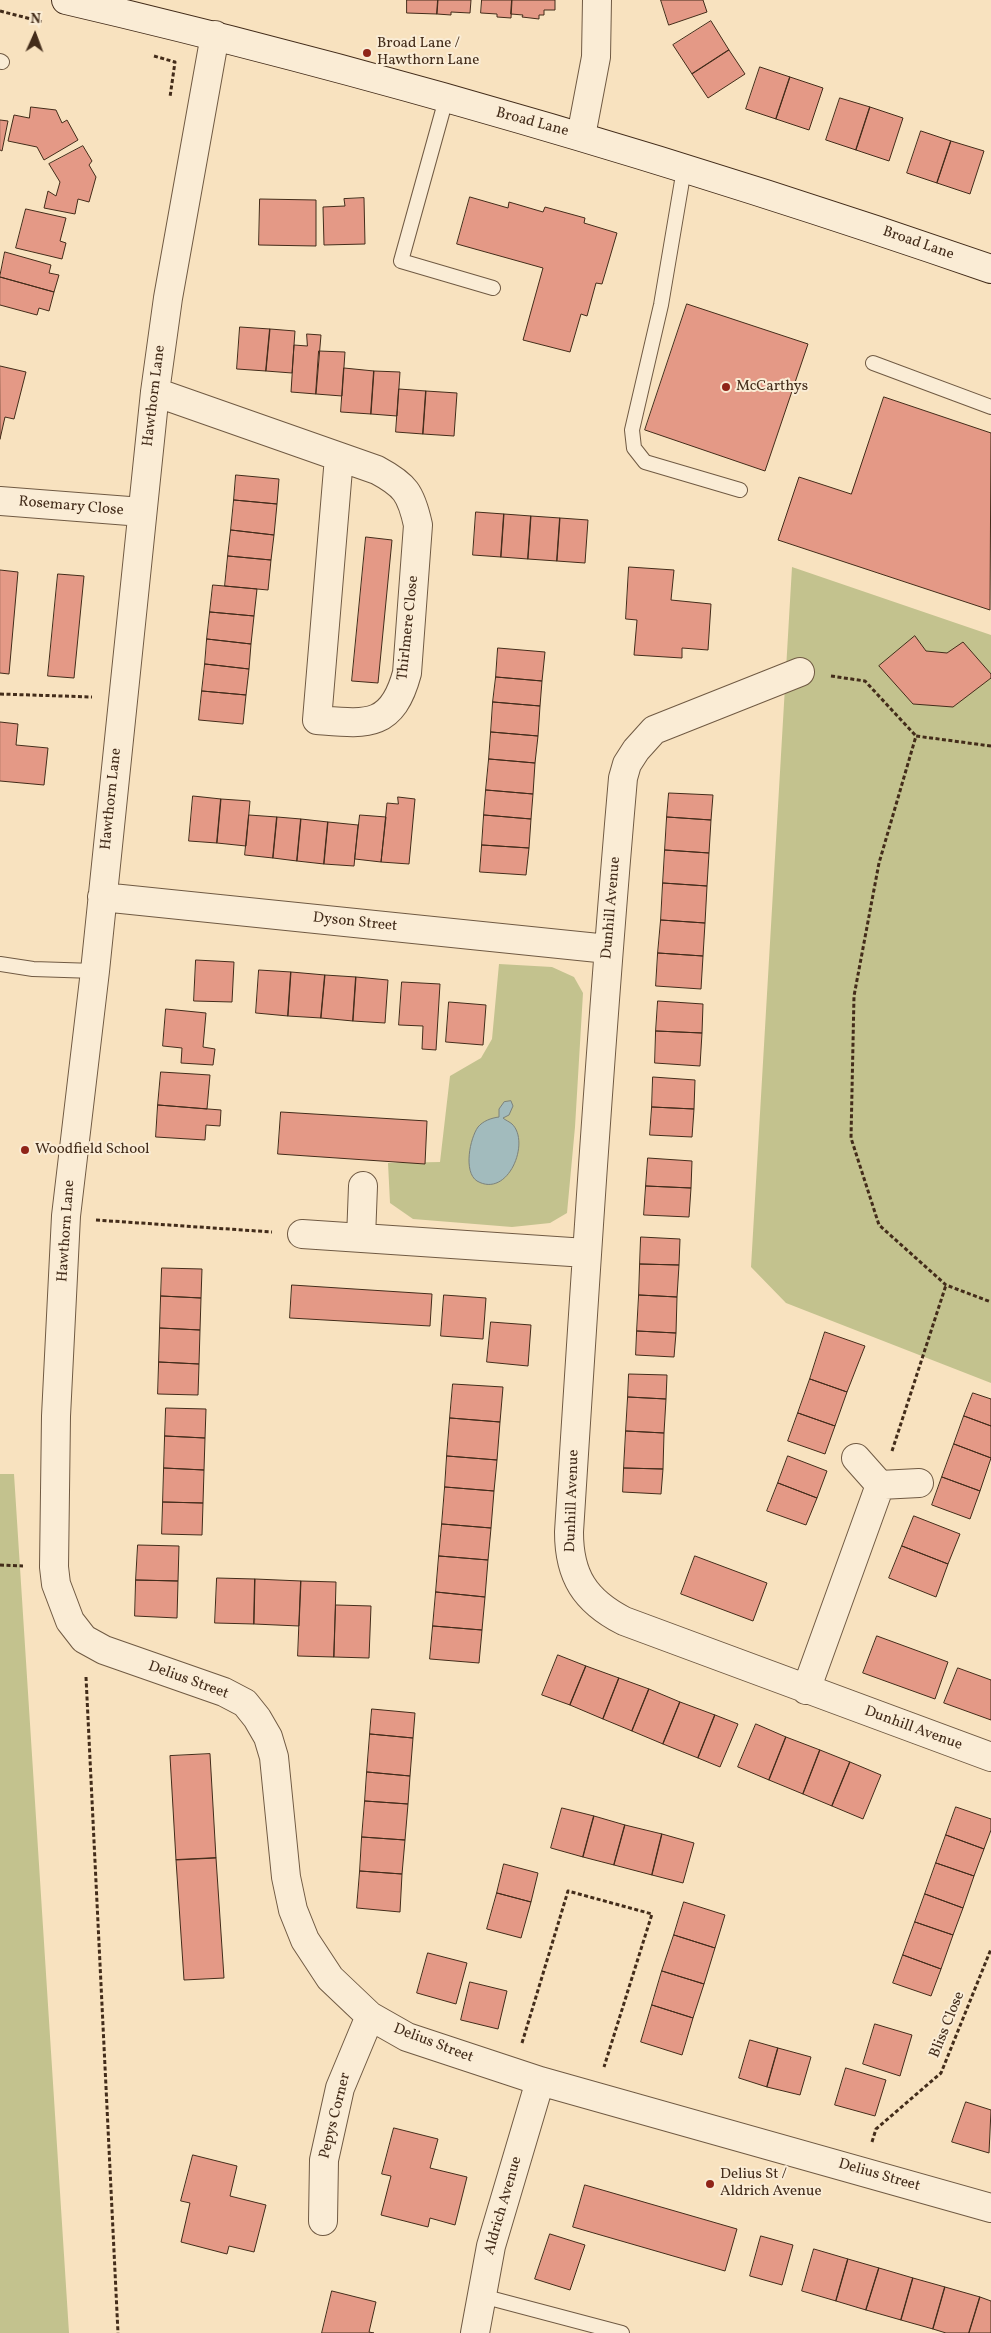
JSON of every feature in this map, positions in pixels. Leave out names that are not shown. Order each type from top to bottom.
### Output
[{"type":"street","name":"Broad Lane","points":[[66,0],[214,35],[581,136],[863,225],[991,269]]},
{"type":"street","points":[[581,136],[596,57],[597,0]]},
{"type":"street","name":"Hawthorn Lane","points":[[54,1567],[56,1416],[66,1216],[95,971],[155,392],[168,298],[214,35]]},
{"type":"street","name":"Thirlmere Close","points":[[155,392],[376,470],[399,482],[414,503],[418,525],[407,673],[402,693],[394,706],[383,716],[353,723],[317,720],[339,457]]},
{"type":"street","name":"Rosemary Close","points":[[0,501],[142,512]]},
{"type":"street","name":"Dunhill Avenue","points":[[800,672],[654,730],[636,750],[627,764],[623,778],[608,949],[586,1253],[569,1532],[572,1564],[588,1595],[603,1610],[624,1621],[991,1757]]},
{"type":"street","name":"Dyson Street","points":[[102,896],[608,949]]},
{"type":"street","points":[[361,1238],[363,1186]]},
{"type":"street","points":[[302,1234],[586,1253]]},
{"type":"street","points":[[856,1458],[880,1485]]},
{"type":"street","points":[[880,1485],[919,1483]]},
{"type":"street","points":[[806,1690],[880,1485]]},
{"type":"street","name":"Delius Street","points":[[54,1567],[62,1603],[70,1622],[84,1639],[104,1650],[224,1692],[244,1703],[257,1718],[268,1737],[274,1757],[286,1878],[293,1910],[305,1940],[330,1978],[370,2016],[407,2037],[540,2081],[991,2208]]},
{"type":"street","name":"Pepys Corner","points":[[323,2221],[326,2151],[340,2088],[370,2016]]},
{"type":"street","name":"Aldrich Avenue","points":[[475,2333],[491,2246],[540,2081]]},
{"type":"lane","points":[[446,99],[401,261],[493,288]]},
{"type":"lane","points":[[684,168],[661,305],[632,430],[634,448],[645,462],[740,490]]},
{"type":"lane","points":[[873,363],[991,407]]},
{"type":"lane","points":[[0,964],[33,969],[95,971]]},
{"type":"lane","points":[[482,2296],[622,2333]]},
{"type":"path","points":[[0,11],[47,23]]},
{"type":"path","points":[[147,54],[175,62],[169,101]]},
{"type":"path","points":[[800,672],[865,681],[916,736],[991,746]]},
{"type":"path","points":[[0,694],[123,697]]},
{"type":"path","points":[[916,736],[879,864],[854,996],[851,1138],[879,1224],[946,1285],[991,1302]]},
{"type":"path","points":[[66,1216],[302,1234]]},
{"type":"path","points":[[880,1485],[946,1285]]},
{"type":"path","points":[[84,1639],[118,2333]]},
{"type":"path","points":[[509,2071],[525,2036],[568,1891],[652,1914],[595,2096]]},
{"type":"path","name":"Bliss Close","points":[[862,2171],[876,2129],[941,2072],[991,1949]]},
{"type":"shaded area","points":[[792,567],[991,635],[991,1383],[786,1303],[751,1267]]},
{"type":"shaded area","points":[[499,964],[552,967],[574,977],[583,993],[575,1127],[567,1213],[550,1223],[512,1227],[413,1219],[390,1203],[388,1163],[440,1162],[450,1076],[481,1058],[492,1039]]},
{"type":"shaded area","points":[[0,1474],[14,1474],[69,2333],[0,2333]]},
{"type":"water","points":[[511,1101],[513,1106],[509,1115],[503,1118],[512,1124],[517,1132],[519,1143],[513,1166],[507,1176],[498,1182],[488,1184],[477,1181],[473,1177],[469,1163],[472,1139],[478,1127],[485,1121],[499,1117],[499,1109],[504,1102]]},
{"type":"building","points":[[407,0],[438,0],[437,14],[407,13]]},
{"type":"building","points":[[438,0],[471,0],[470,13],[451,12],[451,15],[437,14]]},
{"type":"building","points":[[482,0],[512,0],[511,18],[497,17],[497,14],[481,13]]},
{"type":"building","points":[[512,0],[555,0],[555,10],[544,10],[544,15],[539,15],[539,19],[522,17],[523,15],[511,14]]},
{"type":"building","points":[[661,0],[703,0],[707,12],[669,25]]},
{"type":"building","points":[[711,21],[729,50],[692,74],[673,45]]},
{"type":"building","points":[[729,50],[745,74],[708,98],[692,74]]},
{"type":"building","points":[[760,67],[790,77],[776,119],[746,109]]},
{"type":"building","points":[[790,77],[823,88],[809,130],[776,119]]},
{"type":"building","points":[[840,98],[870,107],[856,150],[826,140]]},
{"type":"building","points":[[31,107],[56,110],[62,123],[67,120],[78,140],[44,160],[37,147],[8,141],[14,115],[29,118]]},
{"type":"building","points":[[870,107],[903,118],[889,161],[856,150]]},
{"type":"building","points":[[0,120],[8,121],[2,151],[0,150]]},
{"type":"building","points":[[921,131],[951,141],[937,183],[907,173]]},
{"type":"building","points":[[951,141],[984,151],[970,194],[937,183]]},
{"type":"building","points":[[83,146],[92,161],[89,165],[96,177],[89,202],[78,199],[75,214],[44,208],[48,191],[56,196],[60,182],[49,164]]},
{"type":"building","points":[[470,197],[508,208],[509,202],[543,212],[545,207],[585,218],[584,223],[617,233],[602,284],[596,283],[587,316],[581,314],[570,352],[523,340],[543,268],[457,244]]},
{"type":"building","points":[[364,198],[365,244],[324,245],[323,207],[345,206],[344,199]]},
{"type":"building","points":[[260,199],[316,200],[316,246],[259,245]]},
{"type":"building","points":[[26,209],[66,218],[60,241],[66,243],[62,259],[16,248]]},
{"type":"building","points":[[5,252],[51,265],[49,273],[59,275],[54,292],[0,277]]},
{"type":"building","points":[[0,277],[54,292],[49,311],[39,308],[37,315],[0,305]]},
{"type":"building","name":"McCarthys","points":[[687,304],[808,344],[765,471],[645,430]]},
{"type":"building","points":[[240,327],[270,329],[266,371],[237,369]]},
{"type":"building","points":[[270,329],[295,331],[292,373],[266,371]]},
{"type":"building","points":[[307,334],[321,335],[316,394],[291,392],[294,345],[307,346]]},
{"type":"building","points":[[319,351],[345,352],[342,396],[316,394]]},
{"type":"building","points":[[0,366],[26,372],[14,419],[5,417],[0,439]]},
{"type":"building","points":[[344,368],[374,371],[371,414],[341,412]]},
{"type":"building","points":[[374,371],[400,372],[397,416],[371,414]]},
{"type":"building","points":[[399,389],[426,391],[423,434],[396,432]]},
{"type":"building","points":[[426,391],[457,393],[454,436],[423,434]]},
{"type":"building","points":[[884,397],[991,433],[990,610],[778,540],[799,477],[851,494]]},
{"type":"building","points":[[236,475],[279,479],[277,504],[234,500]]},
{"type":"building","points":[[234,500],[277,504],[274,535],[231,530]]},
{"type":"building","points":[[476,512],[504,514],[501,557],[473,555]]},
{"type":"building","points":[[504,514],[531,516],[528,559],[501,557]]},
{"type":"building","points":[[531,516],[560,518],[557,561],[528,559]]},
{"type":"building","points":[[560,518],[588,520],[585,563],[557,561]]},
{"type":"building","points":[[231,530],[274,535],[271,560],[228,556]]},
{"type":"building","points":[[366,537],[392,540],[378,683],[352,681]]},
{"type":"building","points":[[228,556],[271,560],[268,590],[225,586]]},
{"type":"building","points":[[629,567],[674,570],[671,600],[711,604],[708,650],[682,648],[682,658],[634,655],[637,620],[626,619]]},
{"type":"building","points":[[0,570],[18,572],[9,674],[0,673]]},
{"type":"building","points":[[58,574],[84,576],[74,678],[48,676]]},
{"type":"building","points":[[213,585],[257,589],[254,616],[210,612]]},
{"type":"building","points":[[210,612],[254,616],[251,644],[207,639]]},
{"type":"building","points":[[915,636],[926,651],[947,653],[963,642],[991,674],[991,678],[953,707],[913,704],[879,666]]},
{"type":"building","points":[[207,639],[251,644],[249,669],[205,664]]},
{"type":"building","points":[[498,648],[545,652],[542,681],[496,677]]},
{"type":"building","points":[[205,664],[249,669],[246,695],[202,691]]},
{"type":"building","points":[[496,677],[542,681],[540,706],[493,702]]},
{"type":"building","points":[[202,691],[246,695],[243,724],[199,720]]},
{"type":"building","points":[[493,702],[540,706],[538,736],[491,732]]},
{"type":"building","points":[[0,722],[18,724],[16,745],[48,748],[44,785],[0,781]]},
{"type":"building","points":[[491,732],[538,736],[535,763],[489,759]]},
{"type":"building","points":[[489,759],[535,763],[533,794],[486,790]]},
{"type":"building","points":[[486,790],[533,794],[531,819],[484,815]]},
{"type":"building","points":[[669,793],[713,795],[711,820],[667,817]]},
{"type":"building","points":[[193,796],[221,799],[217,843],[189,841]]},
{"type":"building","points":[[398,797],[415,799],[409,864],[381,862],[387,803],[398,804]]},
{"type":"building","points":[[221,799],[250,801],[246,846],[217,843]]},
{"type":"building","points":[[249,815],[277,817],[273,858],[245,855]]},
{"type":"building","points":[[360,815],[386,817],[381,862],[355,859]]},
{"type":"building","points":[[484,815],[531,819],[529,848],[482,845]]},
{"type":"building","points":[[277,817],[301,819],[297,861],[273,858]]},
{"type":"building","points":[[667,817],[711,820],[709,853],[665,850]]},
{"type":"building","points":[[301,819],[328,822],[324,864],[297,861]]},
{"type":"building","points":[[328,822],[358,825],[354,866],[324,864]]},
{"type":"building","points":[[482,845],[529,848],[526,875],[480,872]]},
{"type":"building","points":[[665,850],[709,853],[707,886],[663,883]]},
{"type":"building","points":[[663,883],[707,886],[705,923],[661,920]]},
{"type":"building","points":[[661,920],[705,923],[703,956],[658,953]]},
{"type":"building","points":[[658,953],[703,956],[701,989],[656,986]]},
{"type":"building","points":[[196,960],[234,962],[232,1002],[194,1001]]},
{"type":"building","points":[[259,970],[291,972],[288,1016],[256,1013]]},
{"type":"building","points":[[291,972],[325,975],[321,1018],[288,1016]]},
{"type":"building","points":[[325,975],[356,977],[353,1021],[321,1018]]},
{"type":"building","points":[[356,977],[388,980],[385,1023],[353,1021]]},
{"type":"building","points":[[402,982],[440,984],[436,1050],[422,1049],[423,1026],[399,1025]]},
{"type":"building","points":[[658,1001],[703,1004],[702,1033],[656,1031]]},
{"type":"building","points":[[449,1002],[486,1005],[483,1045],[446,1042]]},
{"type":"building","points":[[166,1009],[206,1013],[203,1047],[215,1049],[213,1065],[181,1063],[182,1048],[163,1046]]},
{"type":"building","points":[[656,1031],[702,1033],[700,1066],[655,1063]]},
{"type":"building","points":[[161,1072],[210,1075],[207,1109],[158,1105]]},
{"type":"building","points":[[653,1077],[695,1080],[694,1109],[652,1107]]},
{"type":"building","points":[[158,1105],[221,1110],[220,1126],[206,1125],[205,1140],[156,1137]]},
{"type":"building","points":[[652,1107],[694,1109],[692,1137],[650,1135]]},
{"type":"building","points":[[281,1112],[427,1121],[425,1164],[278,1154]]},
{"type":"building","points":[[648,1158],[692,1161],[691,1188],[646,1186]]},
{"type":"building","points":[[646,1186],[691,1188],[689,1217],[644,1215]]},
{"type":"building","points":[[641,1237],[680,1239],[679,1265],[640,1264]]},
{"type":"building","points":[[640,1264],[679,1265],[677,1297],[639,1295]]},
{"type":"building","points":[[162,1268],[202,1269],[201,1298],[161,1296]]},
{"type":"building","points":[[292,1285],[432,1294],[430,1326],[290,1318]]},
{"type":"building","points":[[444,1295],[486,1298],[483,1339],[441,1336]]},
{"type":"building","points":[[639,1295],[677,1297],[676,1333],[637,1331]]},
{"type":"building","points":[[161,1296],[201,1298],[200,1330],[160,1328]]},
{"type":"building","points":[[491,1322],[531,1325],[528,1366],[487,1362]]},
{"type":"building","points":[[160,1328],[200,1330],[199,1364],[159,1362]]},
{"type":"building","points":[[637,1331],[676,1333],[674,1357],[636,1355]]},
{"type":"building","points":[[825,1332],[865,1346],[847,1392],[810,1379]]},
{"type":"building","points":[[159,1362],[199,1364],[198,1395],[158,1394]]},
{"type":"building","points":[[629,1374],[667,1375],[666,1399],[628,1397]]},
{"type":"building","points":[[810,1379],[847,1392],[835,1426],[798,1413]]},
{"type":"building","points":[[453,1384],[503,1387],[500,1422],[450,1418]]},
{"type":"building","points":[[973,1393],[991,1399],[991,1426],[964,1416]]},
{"type":"building","points":[[628,1397],[666,1399],[664,1433],[626,1431]]},
{"type":"building","points":[[166,1408],[206,1409],[205,1438],[165,1436]]},
{"type":"building","points":[[798,1413],[835,1426],[825,1454],[788,1441]]},
{"type":"building","points":[[964,1416],[991,1426],[991,1458],[954,1444]]},
{"type":"building","points":[[450,1418],[500,1422],[497,1460],[447,1456]]},
{"type":"building","points":[[626,1431],[664,1433],[663,1469],[624,1468]]},
{"type":"building","points":[[165,1436],[205,1438],[204,1470],[164,1468]]},
{"type":"building","points":[[954,1444],[991,1458],[980,1491],[942,1477]]},
{"type":"building","points":[[447,1456],[497,1460],[494,1491],[445,1487]]},
{"type":"building","points":[[788,1456],[827,1471],[817,1498],[778,1483]]},
{"type":"building","points":[[164,1468],[204,1470],[203,1503],[163,1502]]},
{"type":"building","points":[[624,1468],[663,1469],[661,1494],[623,1492]]},
{"type":"building","points":[[942,1477],[980,1491],[970,1519],[932,1505]]},
{"type":"building","points":[[778,1483],[817,1498],[806,1525],[767,1511]]},
{"type":"building","points":[[445,1487],[494,1491],[491,1528],[442,1524]]},
{"type":"building","points":[[163,1502],[203,1503],[202,1535],[162,1534]]},
{"type":"building","points":[[914,1516],[960,1534],[948,1564],[902,1546]]},
{"type":"building","points":[[442,1524],[491,1528],[488,1560],[439,1556]]},
{"type":"building","points":[[138,1545],[179,1546],[178,1581],[136,1580]]},
{"type":"building","points":[[902,1546],[948,1564],[936,1597],[889,1578]]},
{"type":"building","points":[[439,1556],[488,1560],[485,1597],[436,1592]]},
{"type":"building","points":[[695,1556],[767,1583],[753,1621],[681,1594]]},
{"type":"building","points":[[217,1578],[255,1579],[254,1624],[215,1623]]},
{"type":"building","points":[[255,1579],[301,1581],[299,1626],[254,1624]]},
{"type":"building","points":[[136,1580],[178,1581],[177,1618],[135,1616]]},
{"type":"building","points":[[301,1581],[336,1582],[334,1657],[298,1656]]},
{"type":"building","points":[[436,1592],[485,1597],[482,1630],[433,1626]]},
{"type":"building","points":[[336,1605],[371,1606],[369,1658],[334,1657]]},
{"type":"building","points":[[433,1626],[482,1630],[479,1663],[430,1659]]},
{"type":"building","points":[[877,1636],[948,1662],[935,1699],[863,1673]]},
{"type":"building","points":[[558,1655],[586,1666],[570,1705],[542,1695]]},
{"type":"building","points":[[586,1666],[619,1678],[603,1719],[570,1705]]},
{"type":"building","points":[[958,1668],[991,1680],[991,1720],[944,1703]]},
{"type":"building","points":[[619,1678],[649,1689],[632,1731],[603,1719]]},
{"type":"building","points":[[649,1689],[680,1702],[663,1744],[632,1731]]},
{"type":"building","points":[[680,1702],[715,1715],[698,1758],[663,1744]]},
{"type":"building","points":[[372,1709],[415,1713],[413,1738],[370,1734]]},
{"type":"building","points":[[715,1715],[738,1724],[720,1767],[698,1758]]},
{"type":"building","points":[[756,1724],[786,1737],[769,1780],[738,1767]]},
{"type":"building","points":[[370,1734],[413,1738],[410,1776],[367,1772]]},
{"type":"building","points":[[786,1737],[820,1750],[803,1794],[769,1780]]},
{"type":"building","points":[[820,1750],[850,1762],[832,1806],[803,1794]]},
{"type":"building","points":[[210,1754],[216,1858],[176,1860],[170,1756]]},
{"type":"building","points":[[850,1762],[881,1775],[863,1819],[832,1806]]},
{"type":"building","points":[[367,1772],[410,1776],[408,1804],[365,1801]]},
{"type":"building","points":[[365,1801],[408,1804],[405,1840],[362,1837]]},
{"type":"building","points":[[956,1807],[991,1819],[991,1830],[984,1849],[946,1835]]},
{"type":"building","points":[[562,1808],[594,1816],[583,1857],[551,1848]]},
{"type":"building","points":[[594,1816],[625,1825],[614,1865],[583,1857]]},
{"type":"building","points":[[625,1825],[662,1834],[652,1875],[614,1865]]},
{"type":"building","points":[[662,1834],[694,1843],[683,1883],[652,1875]]},
{"type":"building","points":[[946,1835],[984,1849],[974,1876],[936,1863]]},
{"type":"building","points":[[362,1837],[405,1840],[402,1874],[360,1871]]},
{"type":"building","points":[[216,1858],[224,1978],[184,1980],[176,1860]]},
{"type":"building","points":[[936,1863],[974,1876],[963,1908],[925,1894]]},
{"type":"building","points":[[504,1864],[538,1873],[531,1902],[497,1893]]},
{"type":"building","points":[[360,1871],[402,1874],[400,1912],[357,1908]]},
{"type":"building","points":[[497,1893],[531,1902],[521,1938],[487,1929]]},
{"type":"building","points":[[925,1894],[963,1908],[953,1935],[915,1922]]},
{"type":"building","points":[[684,1902],[725,1915],[715,1948],[674,1935]]},
{"type":"building","points":[[915,1922],[953,1935],[941,1969],[903,1955]]},
{"type":"building","points":[[674,1935],[715,1948],[704,1984],[662,1971]]},
{"type":"building","points":[[428,1953],[467,1963],[456,2004],[417,1993]]},
{"type":"building","points":[[903,1955],[941,1969],[931,1996],[893,1983]]},
{"type":"building","points":[[662,1971],[704,1984],[693,2018],[652,2005]]},
{"type":"building","points":[[470,1982],[507,1991],[498,2029],[461,2020]]},
{"type":"building","points":[[652,2005],[693,2018],[682,2055],[641,2042]]},
{"type":"building","points":[[875,2024],[912,2035],[900,2076],[863,2064]]},
{"type":"building","points":[[750,2040],[778,2048],[767,2087],[739,2078]]},
{"type":"building","points":[[778,2048],[811,2057],[800,2095],[767,2087]]},
{"type":"building","points":[[846,2068],[886,2080],[875,2116],[835,2105]]},
{"type":"building","points":[[966,2102],[991,2110],[989,2153],[952,2142]]},
{"type":"building","points":[[394,2128],[438,2139],[430,2168],[467,2177],[455,2225],[430,2218],[428,2227],[381,2215],[391,2176],[382,2174]]},
{"type":"building","points":[[193,2155],[237,2166],[230,2196],[266,2205],[254,2252],[229,2246],[227,2254],[181,2242],[190,2203],[181,2201]]},
{"type":"building","points":[[585,2185],[737,2229],[725,2271],[573,2227]]},
{"type":"building","points":[[550,2234],[585,2245],[570,2290],[535,2279]]},
{"type":"building","points":[[761,2236],[793,2245],[782,2285],[750,2276]]},
{"type":"building","points":[[814,2249],[848,2259],[836,2301],[802,2291]]},
{"type":"building","points":[[848,2259],[879,2268],[866,2310],[836,2301]]},
{"type":"building","points":[[879,2268],[913,2278],[901,2320],[866,2310]]},
{"type":"building","points":[[913,2278],[945,2287],[933,2329],[901,2320]]},
{"type":"building","points":[[945,2287],[980,2297],[969,2333],[946,2333],[933,2329]]},
{"type":"building","points":[[332,2291],[376,2302],[369,2332],[374,2333],[322,2333]]},
{"type":"building","points":[[980,2297],[991,2301],[991,2333],[969,2333]]},
{"type":"place","name":"Broad Lane / Hawthorn Lane","points":[[367,53]]},
{"type":"place","name":"McCarthys","points":[[726,387]]},
{"type":"place","name":"Woodfield School","points":[[25,1150]]},
{"type":"place","name":"Delius St / Aldrich Avenue","points":[[710,2184]]}]
